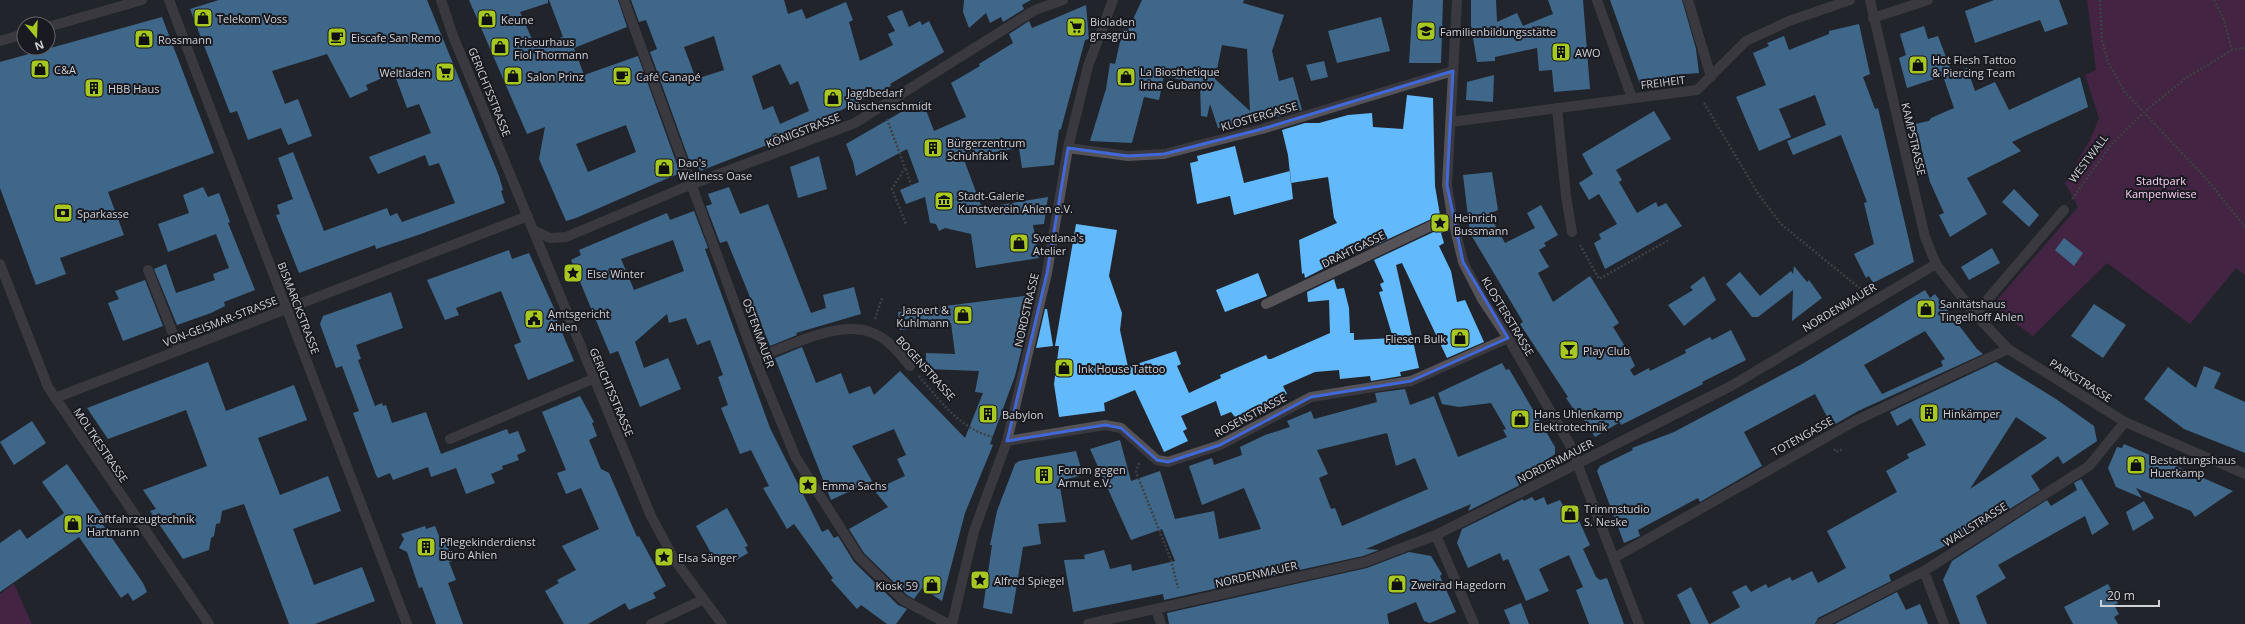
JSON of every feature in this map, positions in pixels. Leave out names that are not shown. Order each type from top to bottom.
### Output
[{"type":"street","points":[[56,25],[142,0]]},
{"type":"street","name":"BISMARCKSTRASSE","points":[[169,0],[407,624]]},
{"type":"street","name":"GERICHTSSTRASSE","points":[[441,0],[454,36],[534,230],[593,379],[651,516],[674,559],[702,600],[722,624]]},
{"type":"street","name":"OSTENMAUER","points":[[624,0],[690,185],[755,359],[796,458],[858,557],[904,600],[948,624]]},
{"type":"street","name":"KÖNIGSTRASSE","points":[[534,230],[550,238],[566,237],[690,185],[855,122],[1035,10],[1063,0]]},
{"type":"street","name":"NORDSTRASSE","points":[[952,624],[974,531],[1008,441],[1048,273],[1068,148],[1088,66],[1113,0]]},
{"type":"street","name":"KLOSTERSTRASSE","points":[[1457,0],[1447,185],[1452,216],[1463,262],[1482,299],[1508,338],[1570,445],[1639,624]]},
{"type":"street","points":[[1597,0],[1632,98]]},
{"type":"street","points":[[1688,0],[1711,77]]},
{"type":"street","name":"FREIHEIT","points":[[1451,122],[1697,90],[1746,41],[1789,20],[1850,0]]},
{"type":"street","name":"KAMPSTRASSE","points":[[1870,0],[1925,237],[1936,264]]},
{"type":"street","points":[[1873,18],[1928,0]]},
{"type":"street","points":[[0,41],[16,36]]},
{"type":"street","name":"KLOSTERGASSE","points":[[1068,148],[1128,156],[1164,154],[1262,128],[1453,71]]},
{"type":"street","points":[[1557,108],[1566,196],[1572,232]]},
{"type":"street","points":[[1975,314],[2064,210]]},
{"type":"street","name":"VON-GEISMAR-STRASSE","points":[[55,398],[179,349],[528,216]]},
{"type":"street","name":"DRAHTGASSE","points":[[1266,304],[1452,216]]},
{"type":"street","name":"MOLTKESTRASSE","points":[[0,264],[43,377],[55,398],[209,624]]},
{"type":"street","name":"NORDENMAUER","points":[[1088,624],[1365,562],[1436,535],[1732,386],[1936,264]]},
{"type":"street","name":"PARKSTRASSE","points":[[1936,264],[1975,314],[2008,349],[2125,422],[2245,474]]},
{"type":"street","points":[[148,270],[179,349]]},
{"type":"street","name":"BOGENSTRASSE","points":[[755,359],[814,336],[839,329],[870,331],[889,343],[910,366]]},
{"type":"street","name":"ROSENSTRASSE","points":[[1008,441],[1105,425],[1121,428],[1157,460],[1168,462],[1220,445],[1311,397],[1411,381],[1508,338]]},
{"type":"street","name":"TOTENGASSE","points":[[1614,558],[1855,421],[2008,349]]},
{"type":"street","points":[[450,439],[593,379]]},
{"type":"street","name":"WALLSTRASSE","points":[[1821,624],[1924,571],[2090,466],[2125,422]]},
{"type":"street","points":[[1436,535],[1474,624]]},
{"type":"street","points":[[1924,571],[1944,624]]},
{"type":"street","points":[[651,624],[702,600]]},
{"type":"street","points":[[1156,609],[1160,624]]},
{"type":"path","points":[[2100,0],[2102,40],[2108,62],[2124,91],[2209,182],[2245,227]]},
{"type":"path","points":[[2214,0],[2224,20],[2232,50],[2245,48]]},
{"type":"path","name":"WESTWALL","points":[[2064,210],[2111,145],[2143,113],[2186,78],[2232,50]]},
{"type":"path","points":[[1697,90],[1760,195],[1781,224],[1874,300]]},
{"type":"path","points":[[882,105],[911,185]]},
{"type":"path","points":[[906,168],[892,189],[906,224]]},
{"type":"path","points":[[1572,232],[1598,279],[1669,240]]},
{"type":"path","points":[[870,331],[882,298]]},
{"type":"path","name":"BOGENSTRASSE","points":[[910,366],[955,419],[985,435],[1008,441]]},
{"type":"path","points":[[1144,450],[1136,472],[1171,560],[1182,603]]},
{"type":"highlighted area","points":[[1453,71],[1447,185],[1463,262],[1508,338],[1411,381],[1311,397],[1220,445],[1168,462],[1157,460],[1121,428],[1105,425],[1007,441],[1047,273],[1068,148],[1128,156],[1164,154],[1262,129]]},
{"type":"green space","name":"Stadtpark Kampenwiese","points":[[2087,0],[2245,0],[2245,275],[2236,268],[2190,324],[2107,263],[2033,336],[2001,313],[1997,300],[2078,207],[2065,183],[2090,140],[2099,118],[2085,75],[2096,70]]},
{"type":"green space","points":[[14,584],[32,624],[0,624],[0,594]]},
{"type":"building","points":[[219,0],[427,0],[499,176],[503,190],[501,191],[505,203],[418,235],[376,249],[375,245],[299,273],[276,215],[280,214],[277,205],[293,199],[278,158],[293,152],[324,231],[387,208],[390,216],[397,213],[402,222],[455,203],[439,163],[429,166],[425,155],[378,174],[369,157],[431,133],[419,104],[407,108],[394,73],[366,85],[368,90],[350,98],[327,54],[272,71],[285,104],[298,99],[312,136],[288,145],[281,128],[248,140],[237,111],[230,113],[190,9]]},
{"type":"building","points":[[469,0],[548,0],[548,3],[520,12],[535,46],[563,37],[549,0],[618,0],[627,27],[574,48],[584,75],[638,56],[680,173],[566,221],[539,159],[545,127],[527,134]],"holes":[[[626,125],[636,152],[588,172],[576,144]]]},
{"type":"building","points":[[631,0],[784,0],[788,14],[802,9],[806,19],[846,2],[853,20],[849,22],[860,61],[893,45],[888,34],[895,31],[887,16],[902,10],[909,27],[920,21],[922,25],[929,21],[944,52],[890,84],[891,86],[827,117],[828,119],[798,133],[700,171],[698,166],[692,168],[650,52],[657,49],[646,20],[639,22]],"holes":[[[714,36],[724,70],[696,79],[684,47]],[[780,64],[790,85],[798,81],[809,111],[780,124],[773,106],[763,110],[752,76]]]},
{"type":"building","points":[[964,0],[1031,0],[1022,5],[1024,9],[1003,22],[1001,17],[990,23],[986,13],[969,28],[963,12]]},
{"type":"building","points":[[1142,0],[1244,0],[1243,3],[1284,15],[1272,51],[1279,81],[1293,77],[1302,110],[1278,117],[1277,112],[1218,128],[1210,104],[1207,117],[1201,116],[1200,84],[1164,76],[1159,100],[1144,97],[1132,143],[1090,141],[1106,89],[1110,63],[1115,64],[1123,29],[1128,30]],"holes":[[[1222,45],[1247,49],[1250,111],[1215,79]]]},
{"type":"building","name":"Familienbildungsstätte","points":[[1413,0],[1443,0],[1441,63],[1409,63]]},
{"type":"building","points":[[1471,0],[1496,0],[1497,22],[1517,13],[1523,26],[1553,14],[1548,0],[1583,0],[1590,89],[1554,92],[1552,70],[1539,71],[1537,48],[1495,57],[1495,61],[1477,62],[1471,26]]},
{"type":"building","points":[[1610,0],[1682,0],[1696,49],[1699,73],[1672,75],[1673,81],[1641,87]]},
{"type":"building","points":[[1994,0],[2059,0],[2068,24],[2045,32],[2040,20],[1975,43],[1965,11]]},
{"type":"building","points":[[1086,5],[1089,39],[1085,40],[1061,129],[1059,130],[1054,165],[1022,168],[1019,148],[963,157],[982,208],[1048,197],[1044,224],[1033,225],[1039,258],[976,268],[971,234],[945,228],[939,231],[936,224],[930,223],[925,197],[906,204],[900,190],[919,182],[907,149],[856,176],[853,162],[846,144],[922,100],[934,131],[966,117],[951,83],[980,66],[979,64],[1013,43],[1009,34],[1029,21],[1032,28]]},
{"type":"building","name":"HBB Haus","points":[[162,17],[214,153],[108,192],[124,235],[60,258],[66,274],[36,285],[0,188],[0,62],[22,56],[56,56],[56,46]]},
{"type":"building","points":[[1381,17],[1390,51],[1337,63],[1328,31]]},
{"type":"building","points":[[1859,24],[1870,74],[1863,77],[1875,109],[1878,108],[1914,262],[1873,283],[1869,276],[1866,278],[1854,254],[1874,244],[1864,203],[1867,202],[1841,135],[1793,155],[1787,141],[1826,125],[1815,95],[1779,109],[1791,137],[1759,151],[1736,97],[1766,85],[1753,53],[1769,46],[1767,43],[1784,36],[1789,50],[1829,34],[1829,31]]},
{"type":"building","points":[[1924,26],[1928,39],[1938,36],[1952,73],[1907,88],[1899,58],[1906,55],[1900,34]]},
{"type":"building","points":[[1324,61],[1328,77],[1311,81],[1306,65]]},
{"type":"building","points":[[1967,68],[1975,91],[1995,82],[2009,110],[2080,77],[2088,107],[2012,142],[2021,151],[1967,178],[1987,214],[1950,237],[1939,215],[1944,213],[1930,182],[1915,124],[1929,121],[1931,118],[1954,108],[1943,76]]},
{"type":"building","points":[[1494,75],[1493,102],[1466,100],[1467,82]]},
{"type":"building","points":[[1407,95],[1433,98],[1435,186],[1440,215],[1369,248],[1368,247],[1352,254],[1348,246],[1348,256],[1305,278],[1304,273],[1302,274],[1299,240],[1337,223],[1334,218],[1328,177],[1291,183],[1288,155],[1282,130],[1305,123],[1319,123],[1348,115],[1372,113],[1373,127],[1403,129]]},
{"type":"building","points":[[1654,111],[1671,139],[1616,170],[1622,180],[1619,182],[1637,213],[1656,202],[1658,207],[1666,203],[1682,226],[1605,269],[1594,243],[1601,239],[1599,234],[1617,224],[1599,194],[1589,200],[1579,183],[1593,174],[1582,154]]},
{"type":"building","points":[[1235,146],[1244,183],[1290,171],[1293,199],[1234,215],[1230,196],[1197,204],[1190,163],[1198,161],[1197,156]]},
{"type":"building","points":[[819,156],[827,189],[798,198],[790,167]]},
{"type":"building","points":[[1492,172],[1498,210],[1489,214],[1505,243],[1535,228],[1527,213],[1541,205],[1558,235],[1544,243],[1546,246],[1539,250],[1549,267],[1538,273],[1553,302],[1590,276],[1619,323],[1613,327],[1628,351],[1635,366],[1630,370],[1634,376],[1649,368],[1650,371],[1686,353],[1685,350],[1710,337],[1712,340],[1731,330],[1746,360],[1702,382],[1703,384],[1621,425],[1620,422],[1595,437],[1581,415],[1579,417],[1566,398],[1568,397],[1520,324],[1523,322],[1470,233],[1463,175]]},
{"type":"building","points":[[203,187],[208,197],[219,193],[230,222],[228,223],[255,290],[224,302],[225,306],[211,313],[177,325],[154,269],[166,264],[176,293],[215,280],[213,274],[229,268],[216,234],[168,252],[158,224],[189,213],[183,195]]},
{"type":"building","points":[[729,187],[740,214],[768,204],[811,313],[826,308],[823,295],[854,287],[861,314],[796,333],[797,335],[770,346],[727,241],[720,243],[706,206],[712,204],[708,194]]},
{"type":"building","points":[[2014,189],[2039,215],[2029,227],[2002,202]]},
{"type":"building","points":[[694,211],[708,248],[705,249],[770,428],[822,532],[828,529],[834,538],[838,536],[854,562],[898,605],[907,609],[896,624],[887,624],[861,605],[857,609],[831,580],[833,578],[794,524],[787,529],[763,488],[769,486],[751,450],[740,454],[721,408],[728,405],[718,377],[723,375],[710,340],[697,345],[686,318],[669,323],[667,314],[635,342],[644,368],[668,358],[681,389],[640,407],[618,351],[610,354],[571,260],[581,255],[579,250],[667,213],[670,220]],"holes":[[[673,240],[684,271],[634,290],[621,259]]]},
{"type":"building","points":[[1076,224],[1117,230],[1109,276],[1122,313],[1120,330],[1128,367],[1176,351],[1181,364],[1177,366],[1189,393],[1221,378],[1220,375],[1266,355],[1268,359],[1271,359],[1330,333],[1329,300],[1308,302],[1307,292],[1334,279],[1337,289],[1344,288],[1349,308],[1350,333],[1354,333],[1354,340],[1393,338],[1379,292],[1383,291],[1380,284],[1384,282],[1374,260],[1442,228],[1443,232],[1441,233],[1444,243],[1439,246],[1451,271],[1457,302],[1465,300],[1484,342],[1447,358],[1402,263],[1396,265],[1419,368],[1400,372],[1401,376],[1371,381],[1370,376],[1340,379],[1339,370],[1315,372],[1283,386],[1287,394],[1235,417],[1231,412],[1221,416],[1216,401],[1181,416],[1187,429],[1183,431],[1188,441],[1164,452],[1135,390],[1104,403],[1105,411],[1059,417],[1054,384],[1059,346],[1055,346]]},
{"type":"building","points":[[2064,238],[2083,253],[2074,266],[2055,250]]},
{"type":"building","points":[[1992,248],[2000,263],[1969,280],[1961,267]]},
{"type":"building","name":"Amtsgericht Ahlen","points":[[509,250],[512,259],[529,253],[558,317],[556,318],[574,361],[528,380],[514,345],[521,342],[501,291],[456,308],[459,315],[445,320],[427,280]]},
{"type":"building","points":[[1794,266],[1807,282],[1809,280],[1822,298],[1792,321],[1793,290],[1758,317],[1752,317],[1726,284],[1740,272],[1760,296],[1791,271],[1793,274]]},
{"type":"building","points":[[1258,273],[1267,296],[1225,312],[1216,290]]},
{"type":"building","points":[[1704,276],[1716,300],[1684,326],[1668,305],[1693,290],[1690,287]]},
{"type":"building","points":[[145,280],[163,326],[123,341],[108,303],[119,299],[115,291]]},
{"type":"building","points":[[1925,290],[1930,298],[1935,294],[1977,349],[1983,354],[1858,411],[1832,426],[1815,394],[1744,432],[1762,466],[1700,502],[1698,498],[1638,530],[1640,536],[1624,543],[1597,471],[1600,466],[1633,450],[1632,448],[1674,432],[1802,364]],"holes":[[[1925,331],[1945,359],[1941,361],[1943,366],[1882,394],[1864,365]]]},
{"type":"building","points":[[391,292],[403,328],[356,345],[361,359],[358,360],[375,406],[382,403],[383,406],[386,405],[392,423],[426,412],[441,454],[507,429],[509,434],[518,431],[526,451],[517,455],[519,460],[502,466],[503,469],[491,474],[495,483],[466,494],[456,468],[431,477],[428,467],[393,480],[390,473],[378,478],[376,475],[353,413],[359,411],[342,366],[336,368],[320,324],[323,316]]},
{"type":"building","points":[[1032,295],[1030,307],[1032,307],[1015,376],[990,444],[993,445],[965,513],[942,601],[922,588],[914,599],[907,595],[864,553],[849,529],[888,507],[874,490],[905,476],[897,459],[906,455],[894,429],[852,446],[872,481],[831,500],[775,358],[802,347],[816,383],[841,373],[849,394],[870,386],[874,395],[900,371],[965,438],[983,393],[975,392],[979,371],[926,369],[926,353],[955,354],[951,323],[900,330],[898,312]]},
{"type":"building","points":[[2094,304],[2126,325],[2103,358],[2071,336]]},
{"type":"building","points":[[1045,309],[1047,309],[1053,346],[1036,348]]},
{"type":"building","points":[[208,362],[226,411],[294,385],[307,420],[258,438],[280,495],[328,476],[341,511],[293,529],[314,585],[362,567],[375,601],[315,624],[289,624],[244,504],[222,511],[220,523],[216,524],[214,536],[211,538],[209,550],[183,559],[150,511],[156,509],[143,490],[207,466],[186,410],[108,439],[87,408]]},
{"type":"building","points":[[1996,362],[2056,399],[2094,426],[2097,441],[2063,464],[2058,456],[2031,476],[2040,490],[1963,538],[1964,536],[1889,575],[1891,581],[1818,618],[1815,624],[1710,624],[1740,607],[1732,592],[1746,585],[1751,592],[1766,584],[1768,588],[1790,577],[1792,581],[1812,571],[1818,583],[1846,568],[1827,531],[1897,492],[1886,471],[1909,458],[1907,454],[1926,445],[1911,418],[1897,426],[1890,412]],"holes":[[[2016,417],[2047,438],[1970,489]]]},
{"type":"building","points":[[1502,363],[1506,370],[1509,369],[1555,447],[1555,454],[1523,477],[1526,481],[1518,486],[1468,511],[1471,504],[1366,549],[1379,550],[1363,556],[1164,600],[1163,594],[1073,612],[1064,560],[1085,559],[1084,555],[1104,550],[1110,569],[1131,564],[1132,571],[1175,561],[1162,529],[1131,540],[1090,449],[1120,440],[1131,481],[1160,471],[1175,519],[1214,511],[1219,539],[1261,529],[1244,488],[1202,505],[1189,466],[1212,458],[1214,465],[1242,455],[1240,447],[1265,435],[1290,427],[1287,421],[1311,411],[1314,419],[1377,402],[1375,393],[1405,389],[1410,405],[1434,396],[1458,457],[1507,437],[1503,430],[1506,429],[1491,403],[1459,407],[1442,404],[1438,393]],"holes":[[[1387,433],[1396,466],[1415,458],[1428,489],[1342,526],[1335,508],[1331,509],[1319,478],[1328,474],[1317,450]]]},
{"type":"building","points":[[2204,366],[2221,373],[2214,388],[2245,402],[2245,453],[2184,429],[2144,399],[2168,367],[2196,388]]},
{"type":"building","points":[[580,396],[594,422],[592,423],[597,436],[589,440],[601,469],[609,473],[637,537],[639,536],[666,586],[653,593],[656,598],[629,610],[625,603],[588,624],[564,624],[545,591],[559,583],[557,580],[576,570],[562,546],[599,529],[581,488],[566,494],[557,473],[566,470],[542,412]]},
{"type":"building","points":[[32,421],[46,443],[14,465],[0,442]]},
{"type":"building","points":[[2124,444],[2233,491],[2195,517],[2191,511],[2136,488],[2142,498],[2116,487],[2108,468],[2117,447],[2122,448]]},
{"type":"building","points":[[1076,451],[1083,475],[1059,481],[1066,522],[1038,524],[1041,544],[1023,547],[1012,614],[983,608],[992,545],[990,545],[997,511],[1015,464],[1019,461]]},
{"type":"building","name":"Kraftfahrzeugtechnik Hartmann","points":[[67,464],[105,519],[101,522],[143,583],[147,592],[133,601],[128,593],[121,598],[79,537],[0,592],[0,543],[20,529],[27,539],[64,513],[42,482]]},
{"type":"building","points":[[2081,479],[2109,524],[2092,535],[2085,516],[1998,565],[2006,578],[1976,596],[1987,624],[1960,624],[1943,580],[1952,561],[2047,500],[2051,506],[2077,490],[2074,483]]},
{"type":"building","points":[[1532,497],[1535,501],[1544,497],[1547,505],[1560,500],[1565,509],[1572,505],[1590,545],[1583,549],[1596,577],[1600,580],[1607,578],[1624,624],[1589,624],[1576,590],[1583,587],[1569,555],[1539,569],[1549,591],[1526,601],[1508,559],[1503,561],[1500,553],[1468,568],[1457,543],[1462,529],[1523,499],[1524,501]]},
{"type":"building","points":[[2144,501],[2154,518],[2133,531],[2126,512]]},
{"type":"building","points":[[727,508],[748,546],[745,547],[748,553],[733,562],[727,564],[724,560],[717,564],[696,526]]},
{"type":"building","points":[[425,526],[426,529],[435,526],[441,541],[445,539],[453,561],[449,562],[456,580],[448,583],[463,624],[436,624],[422,587],[419,588],[407,552],[399,548],[404,539],[401,534]]},
{"type":"building","points":[[1409,552],[1431,556],[1442,574],[1440,576],[1456,612],[1430,623],[1424,621],[1416,602],[1387,614],[1389,624],[1169,624],[1167,613],[1367,568]]},
{"type":"building","points":[[2108,584],[2118,603],[2114,605],[2119,614],[2114,617],[2118,624],[2073,624],[2064,607]]},
{"type":"building","points":[[1691,587],[1709,624],[1691,624],[1677,595]]},
{"type":"building","points":[[1897,592],[1906,610],[1920,604],[1928,624],[1835,624]]},
{"type":"building","points":[[1521,603],[1529,624],[1510,624],[1504,610]]},
{"type":"place","name":"Telekom Voss","points":[[203,18]]},
{"type":"place","name":"Keune","points":[[487,19]]},
{"type":"place","name":"Bioladen grasgrün","points":[[1076,27]]},
{"type":"place","name":"Familienbildungsstätte","points":[[1426,31]]},
{"type":"place","name":"Eiscafe San Remo","points":[[337,37]]},
{"type":"place","name":"Rossmann","points":[[144,39]]},
{"type":"place","name":"Friseurhaus Fiol Thormann","points":[[500,47]]},
{"type":"place","name":"AWO","points":[[1561,52]]},
{"type":"place","name":"Hot Flesh Tattoo & Piercing Team","points":[[1918,65]]},
{"type":"place","name":"C&A","points":[[40,69]]},
{"type":"place","name":"Weltladen","points":[[445,72]]},
{"type":"place","name":"Salon Prinz","points":[[513,76]]},
{"type":"place","name":"Café Canapé","points":[[622,76]]},
{"type":"place","name":"La Biosthetique Irina Gubanov","points":[[1126,77]]},
{"type":"place","name":"HBB Haus","points":[[94,88]]},
{"type":"place","name":"Jagdbedarf Rüschenschmidt","points":[[833,98]]},
{"type":"place","name":"Bürgerzentrum Schuhfabrik","points":[[933,148]]},
{"type":"place","name":"Dao's Wellness Oase","points":[[664,168]]},
{"type":"place","name":"Stadt-Galerie Kunstverein Ahlen e.V.","points":[[944,201]]},
{"type":"place","name":"Sparkasse","points":[[63,213]]},
{"type":"place","name":"Heinrich Bussmann","points":[[1440,223]]},
{"type":"place","name":"Svetlana's Atelier","points":[[1019,243]]},
{"type":"place","name":"Else Winter","points":[[573,273]]},
{"type":"place","name":"Sanitätshaus Tingelhoff Ahlen","points":[[1926,309]]},
{"type":"place","name":"Jaspert & Kuhlmann","points":[[963,315]]},
{"type":"place","name":"Amtsgericht Ahlen","points":[[534,319]]},
{"type":"place","name":"Fliesen Bulk","points":[[1460,338]]},
{"type":"place","name":"Play Club","points":[[1569,350]]},
{"type":"place","name":"Ink House Tattoo","points":[[1064,368]]},
{"type":"place","name":"Hinkämper","points":[[1929,413]]},
{"type":"place","name":"Babylon","points":[[988,414]]},
{"type":"place","name":"Hans Uhlenkamp Elektrotechnik","points":[[1520,419]]},
{"type":"place","name":"Bestattungshaus Huerkamp","points":[[2136,465]]},
{"type":"place","name":"Forum gegen Armut e.V.","points":[[1044,475]]},
{"type":"place","name":"Emma Sachs","points":[[808,485]]},
{"type":"place","name":"Trimmstudio S. Neske","points":[[1570,514]]},
{"type":"place","name":"Kraftfahrzeugtechnik Hartmann","points":[[73,524]]},
{"type":"place","name":"Pflegekinderdienst Büro Ahlen","points":[[426,547]]},
{"type":"place","name":"Elsa Sänger","points":[[664,557]]},
{"type":"place","name":"Alfred Spiegel","points":[[980,580]]},
{"type":"place","name":"Zweirad Hagedorn","points":[[1397,584]]},
{"type":"place","name":"Kiosk 59","points":[[932,585]]}]
